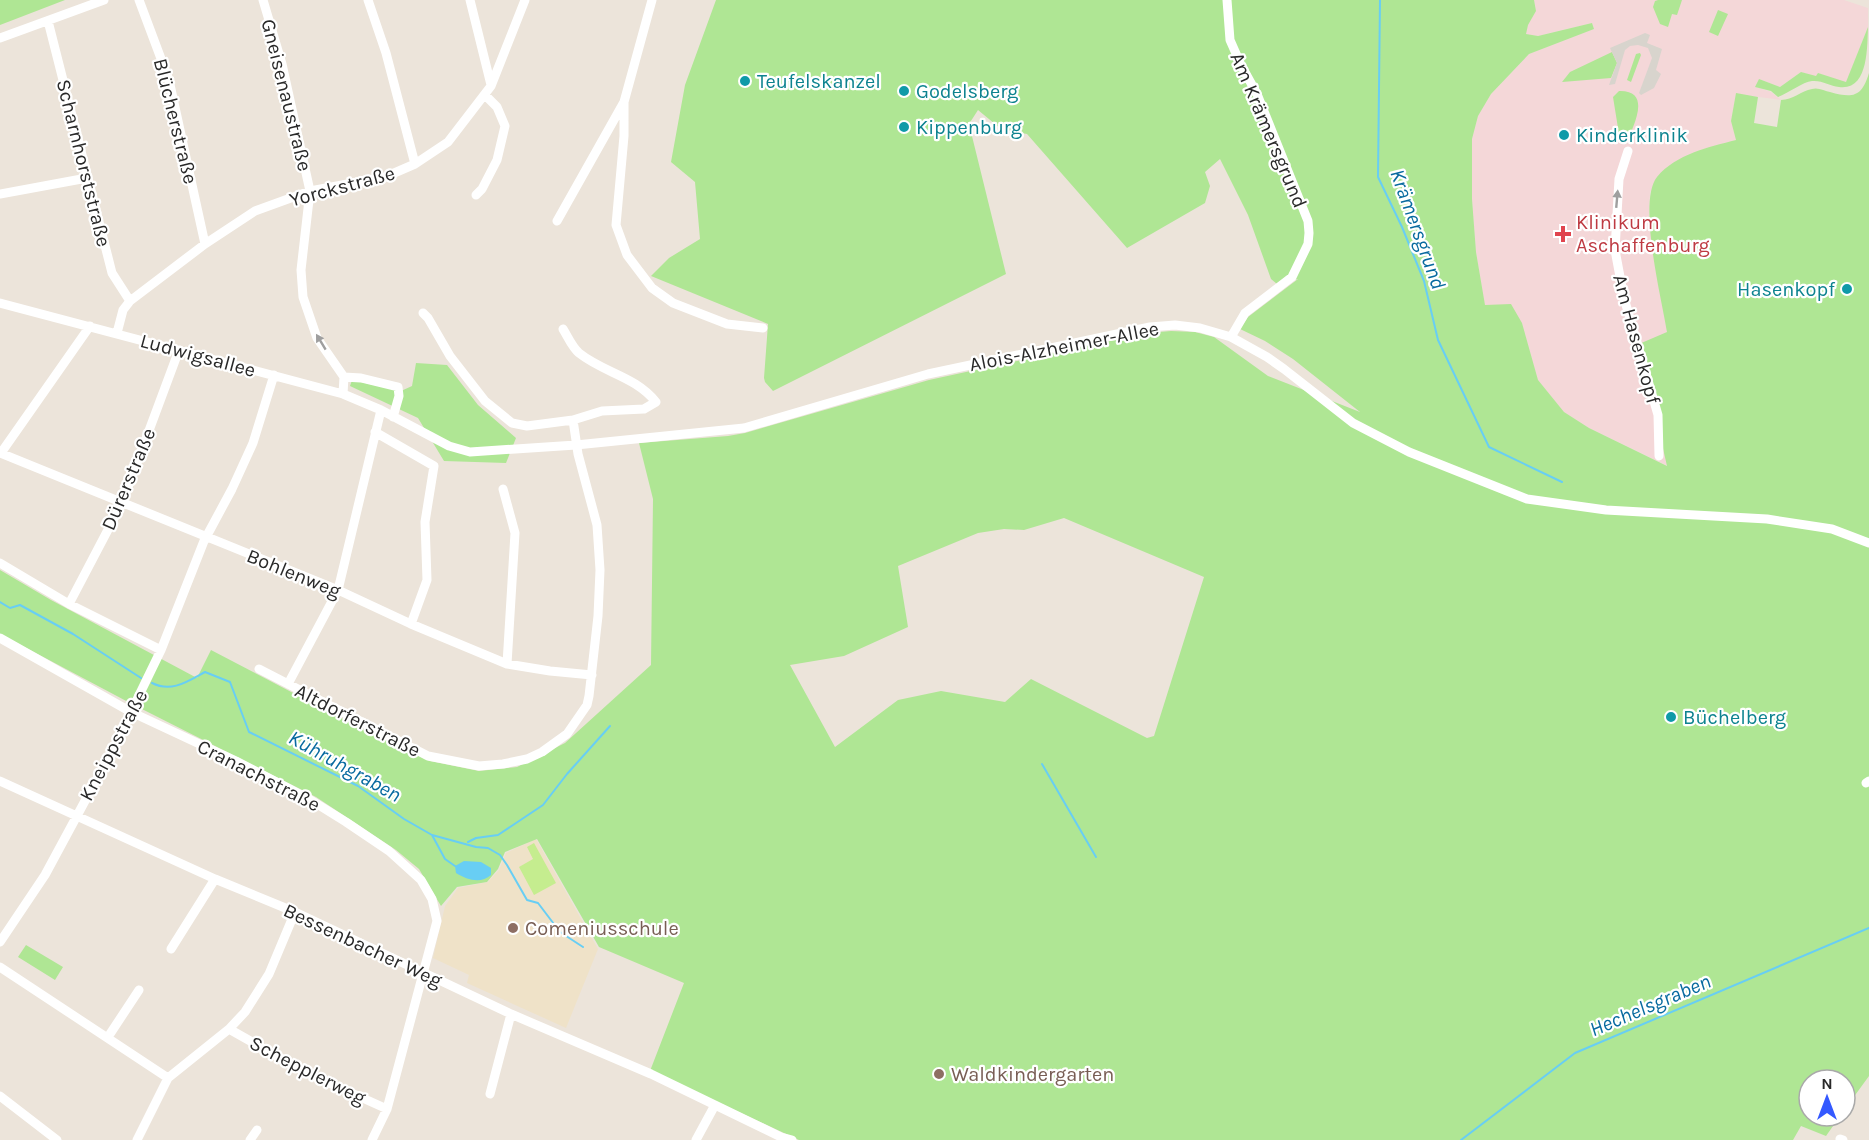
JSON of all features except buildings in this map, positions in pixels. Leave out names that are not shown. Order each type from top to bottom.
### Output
[{"type":"street","points":[[0,38],[104,0]]},
{"type":"street","name":"Blücherstraße","points":[[140,0],[169,80],[205,244]]},
{"type":"street","name":"Gneisenaustraße","points":[[263,0],[282,64],[310,191],[301,270],[303,297],[317,338],[344,377]]},
{"type":"street","points":[[368,0],[386,53],[415,164]]},
{"type":"street","points":[[470,0],[491,86]]},
{"type":"street","name":"Yorckstraße","points":[[117,333],[123,310],[130,302],[205,244],[255,211],[310,191],[386,177],[415,164],[448,142],[491,86],[525,0]]},
{"type":"street","points":[[557,221],[624,102],[652,0]]},
{"type":"street","name":"Am Krämersgrund","points":[[1227,0],[1230,40],[1270,123],[1308,221],[1310,233],[1308,244],[1292,278],[1245,313],[1231,337]]},
{"type":"street","name":"Scharnhorststraße","points":[[48,21],[112,273],[130,302]]},
{"type":"street","points":[[476,195],[482,189],[497,160],[505,126],[496,107],[485,96]]},
{"type":"street","points":[[624,102],[624,136],[616,225],[627,255],[652,288],[673,303],[727,324],[763,328]]},
{"type":"street","name":"Am Hasenkopf","points":[[1628,151],[1619,179],[1615,250],[1624,298],[1658,416],[1659,456]]},
{"type":"street","points":[[0,194],[87,178]]},
{"type":"street","name":"Ludwigsallee","points":[[0,303],[344,394],[381,410],[449,446],[470,452],[576,445]]},
{"type":"street","points":[[423,313],[450,356],[484,401],[512,423],[527,426],[573,420],[602,411],[644,409],[656,402],[635,382],[595,363],[577,351],[563,329]]},
{"type":"street","name":"Alois-Alzheimer-Allee","points":[[576,445],[744,428],[928,374],[1150,327],[1175,325],[1200,328],[1231,337],[1267,357],[1353,423],[1409,452],[1527,499],[1606,510],[1767,519],[1832,529],[1869,543]]},
{"type":"street","points":[[0,453],[90,326]]},
{"type":"street","name":"Dürerstraße","points":[[69,604],[122,503],[179,350]]},
{"type":"street","name":"Kneippstraße","points":[[0,942],[45,875],[162,650],[206,537],[253,443],[274,375]]},
{"type":"street","points":[[344,394],[344,377],[361,378],[398,387],[399,396],[393,417]]},
{"type":"street","points":[[288,684],[338,590],[381,410]]},
{"type":"street","points":[[573,420],[576,445]]},
{"type":"street","points":[[375,432],[434,466],[425,522],[427,580],[411,624]]},
{"type":"street","name":"Altdorferstraße","points":[[258,669],[428,756],[479,766],[526,759],[542,752],[567,734],[587,705],[592,675],[599,593],[597,525],[576,445]]},
{"type":"street","name":"Bohlenweg","points":[[0,453],[338,590],[411,624],[507,664],[592,675]]},
{"type":"street","points":[[503,489],[516,533],[507,664]]},
{"type":"street","points":[[0,563],[69,604],[162,650]]},
{"type":"street","name":"Cranachstraße","points":[[0,638],[131,712],[236,761],[309,799],[389,851],[421,880],[432,898],[437,921],[387,1110],[372,1140]]},
{"type":"street","name":"Bessenbacher Weg","points":[[0,781],[215,879],[295,912],[511,1014],[651,1074],[780,1138],[792,1140]]},
{"type":"street","points":[[171,949],[215,879]]},
{"type":"street","points":[[137,1140],[168,1078],[229,1029],[245,1012],[269,974],[295,912]]},
{"type":"street","points":[[0,967],[168,1078]]},
{"type":"street","points":[[108,1037],[139,990]]},
{"type":"street","points":[[490,1094],[511,1014]]},
{"type":"street","name":"Schepplerweg","points":[[229,1029],[307,1073],[387,1110]]},
{"type":"street","points":[[0,1096],[57,1140]]},
{"type":"street","points":[[696,1140],[715,1105]]},
{"type":"street","points":[[250,1140],[257,1130]]},
{"type":"shaded area","name":"Klinikum Aschaffenburg","points":[[1534,0],[1844,0],[1868,8],[1868,27],[1846,83],[1818,73],[1816,77],[1801,72],[1780,87],[1759,79],[1756,87],[1771,92],[1781,100],[1736,94],[1731,121],[1736,140],[1697,151],[1650,192],[1649,216],[1667,332],[1656,419],[1668,466],[1589,428],[1564,412],[1538,380],[1522,323],[1485,306],[1476,252],[1472,199],[1472,139],[1478,116],[1491,94],[1529,54],[1594,29],[1592,23],[1538,36],[1525,34],[1536,11]]},
{"type":"shaded area","points":[[1645,33],[1650,35],[1647,43],[1662,49],[1656,70],[1661,74],[1654,88],[1641,95],[1639,93],[1652,58],[1648,48],[1638,45],[1630,46],[1625,50],[1615,84],[1609,85],[1617,63],[1610,48]]},
{"type":"shaded area","name":"Comeniusschule","points":[[536,839],[598,949],[566,1028],[467,983],[469,975],[433,958],[445,906],[458,888],[488,882],[499,870],[506,853]]},
{"type":"green space","points":[[0,0],[65,0],[0,25]]},
{"type":"green space","points":[[716,0],[1225,0],[1231,42],[1230,0],[1534,0],[1536,11],[1526,34],[1538,36],[1592,23],[1594,29],[1529,54],[1491,94],[1478,116],[1472,139],[1472,199],[1476,252],[1485,305],[1511,304],[1522,323],[1538,380],[1564,412],[1589,428],[1667,466],[1639,344],[1667,332],[1650,229],[1651,190],[1657,177],[1683,157],[1736,140],[1731,121],[1736,93],[1758,97],[1754,123],[1777,127],[1781,100],[1814,89],[1845,95],[1856,94],[1863,87],[1869,73],[1869,1076],[1857,1092],[1857,1068],[1797,1068],[1797,1128],[1800,1128],[1793,1140],[799,1140],[650,1071],[684,983],[599,947],[537,839],[505,852],[498,869],[487,882],[457,887],[441,906],[419,869],[396,850],[316,797],[0,634],[0,570],[197,678],[211,650],[362,729],[430,761],[479,771],[517,767],[565,743],[651,665],[653,499],[639,443],[745,433],[929,380],[1147,333],[1171,331],[1195,332],[1214,337],[1268,376],[1360,412],[1293,359],[1265,341],[1240,329],[1248,317],[1298,279],[1277,284],[1271,279],[1248,215],[1220,159],[1205,172],[1210,186],[1205,203],[1127,248],[1027,134],[1001,129],[978,110],[969,124],[1006,274],[773,391],[764,378],[768,324],[651,276],[669,258],[700,239],[695,182],[671,162],[685,85]],"holes":[[[1064,518],[1204,577],[1154,736],[1147,738],[1031,679],[1005,702],[941,691],[898,700],[835,747],[790,665],[844,656],[908,627],[898,566],[978,533],[1004,529],[1024,530]]]},
{"type":"green space","points":[[1682,0],[1677,15],[1672,14],[1668,27],[1660,24],[1653,7],[1655,1]]},
{"type":"green space","points":[[1718,10],[1728,14],[1718,36],[1709,32]]},
{"type":"green space","points":[[1868,27],[1864,66],[1856,82],[1849,86],[1839,87],[1812,81],[1778,97],[1771,91],[1755,87],[1759,79],[1780,87],[1801,72],[1816,76],[1818,73],[1846,82]]},
{"type":"green space","points":[[1612,52],[1617,63],[1611,78],[1562,82],[1570,72]]},
{"type":"green space","points":[[1640,53],[1631,82],[1627,80],[1636,54]]},
{"type":"green space","points":[[1619,91],[1629,92],[1635,96],[1638,103],[1636,119],[1626,144],[1617,138],[1618,128],[1613,97]]},
{"type":"green space","points":[[416,363],[447,365],[478,405],[516,438],[506,463],[444,461],[418,418],[350,386],[352,380],[401,391],[412,386]]},
{"type":"green space","points":[[534,843],[556,883],[534,895],[519,867],[533,859],[527,847]]},
{"type":"green space","points":[[26,945],[63,967],[55,980],[18,957]]},
{"type":"green space","points":[[1806,1128],[1832,1128],[1826,1136]]},
{"type":"water","points":[[464,861],[481,862],[491,868],[491,875],[478,880],[456,873],[455,866]]},
{"type":"waterway","name":"Krämersgrund","points":[[1380,0],[1378,177],[1424,281],[1438,340],[1489,447],[1562,482]]},
{"type":"waterway","name":"Kühruhgraben","points":[[0,602],[10,608],[20,605],[73,634],[141,678]]},
{"type":"waterway","name":"Kühruhgraben","points":[[152,683],[159,686],[173,686],[205,672],[230,682],[249,732],[358,786],[404,819],[432,835],[488,848],[500,855],[527,900],[538,903],[560,932],[583,947]]},
{"type":"waterway","points":[[468,842],[476,838],[498,835],[543,805],[610,726]]},
{"type":"waterway","points":[[1042,764],[1096,857]]},
{"type":"waterway","points":[[432,835],[445,859],[455,866]]},
{"type":"waterway","name":"Hechelsgraben","points":[[1461,1140],[1575,1053],[1869,928]]},
{"type":"place","name":"Teufelskanzel","points":[[745,81]]},
{"type":"place","name":"Godelsberg","points":[[904,91]]},
{"type":"place","name":"Kippenburg","points":[[904,127]]},
{"type":"place","name":"Kinderklinik","points":[[1564,135]]},
{"type":"place","name":"Klinikum Aschaffenburg","points":[[1563,234]]},
{"type":"place","name":"Hasenkopf","points":[[1847,289]]},
{"type":"place","name":"Büchelberg","points":[[1671,717]]},
{"type":"place","name":"Comeniusschule","points":[[513,928]]},
{"type":"place","name":"Waldkindergarten","points":[[939,1074]]}]
